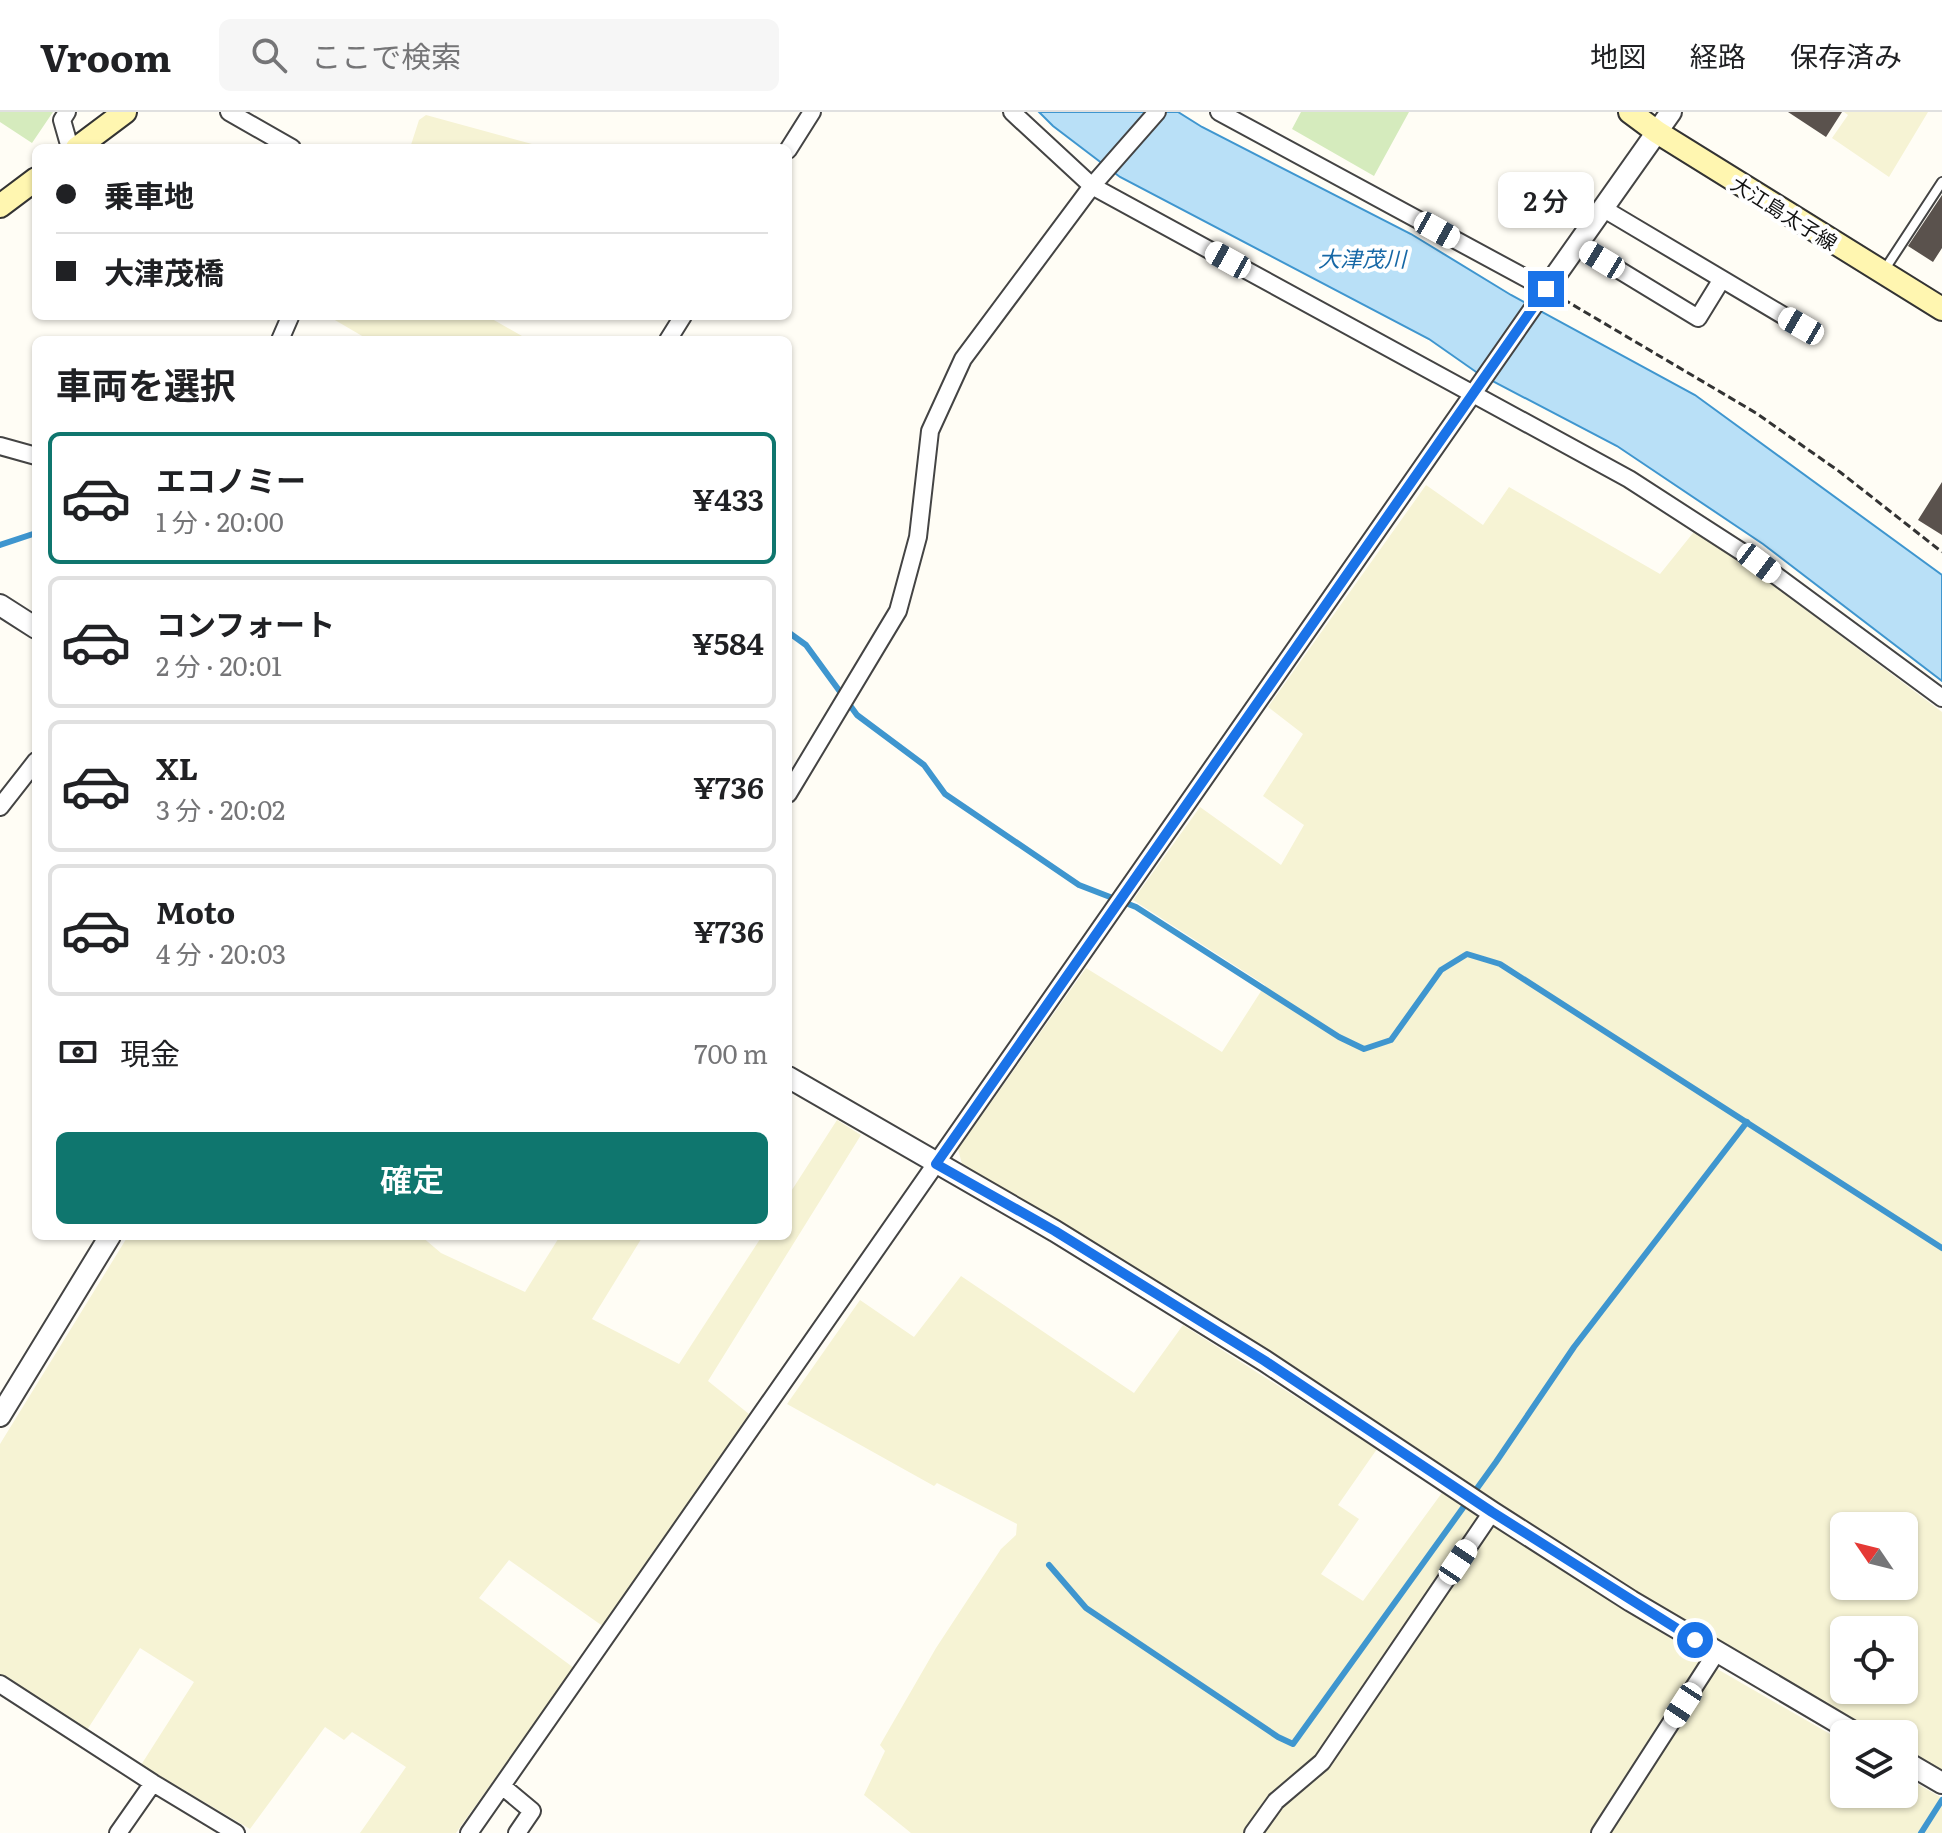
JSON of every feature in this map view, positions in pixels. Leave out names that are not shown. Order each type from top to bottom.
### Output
[{"type":"main road","points":[[82,144],[125,112]]},
{"type":"main road","name":"大江島太子線","points":[[1630,112],[1657,132],[1942,309]]},
{"type":"main road","points":[[0,206],[32,182]]},
{"type":"street","points":[[67,112],[62,120],[69,144]]},
{"type":"street","points":[[229,112],[285,144]]},
{"type":"street","points":[[792,144],[812,112]]},
{"type":"street","points":[[1012,112],[1092,186],[1629,479],[1759,563],[1942,698]]},
{"type":"street","points":[[792,787],[898,611],[918,537],[930,431],[963,359],[1092,186],[1157,112]]},
{"type":"street","points":[[1219,112],[1546,289]]},
{"type":"street","points":[[469,1833],[1671,112]]},
{"type":"street","points":[[1604,209],[1801,326]]},
{"type":"street","points":[[1578,245],[1698,318],[1722,279]]},
{"type":"street","points":[[0,446],[32,455]]},
{"type":"street","points":[[0,605],[32,625]]},
{"type":"street","points":[[0,807],[32,766]]},
{"type":"street","points":[[792,1079],[1055,1231],[1265,1361],[1492,1512],[1716,1653],[1833,1720]]},
{"type":"street","points":[[0,1416],[108,1240]]},
{"type":"street","points":[[1253,1833],[1276,1801],[1322,1762],[1492,1512]]},
{"type":"street","points":[[1600,1833],[1716,1653]]},
{"type":"street","points":[[0,1684],[236,1833]]},
{"type":"street","points":[[1918,1769],[1942,1783]]},
{"type":"street","points":[[118,1833],[153,1783]]},
{"type":"street","points":[[502,1786],[532,1811],[517,1833]]},
{"type":"lane","points":[[1883,273],[1942,182]]},
{"type":"path","points":[[1546,289],[1756,413],[1840,472],[1942,552]]},
{"type":"shaded area","points":[[1844,112],[1928,112],[1889,177],[1832,138],[1848,115]]},
{"type":"shaded area","points":[[426,115],[532,144],[411,144],[419,120]]},
{"type":"shaded area","points":[[335,320],[494,320],[522,336],[362,336]]},
{"type":"shaded area","points":[[1426,485],[1483,525],[1509,487],[1660,574],[1697,528],[1942,712],[1942,1772],[1918,1758],[1918,1720],[1852,1720],[1659,1609],[1323,1390],[963,1168],[958,1149],[1086,968],[1222,1052],[1265,985],[1133,900],[1200,807],[1281,865],[1304,825],[1263,796],[1303,734],[1268,707]]},
{"type":"shaded area","points":[[837,1120],[861,1135],[708,1381],[749,1414],[604,1627],[509,1560],[479,1598],[574,1668],[456,1833],[360,1833],[406,1767],[352,1732],[344,1740],[325,1727],[250,1829],[141,1765],[194,1682],[140,1648],[87,1730],[0,1675],[0,1444],[126,1240],[426,1240],[441,1253],[525,1292],[558,1240],[641,1240],[592,1319],[679,1364],[759,1240],[792,1240],[792,1190]]},
{"type":"shaded area","points":[[961,1276],[1134,1393],[1183,1325],[1377,1449],[1338,1505],[1359,1519],[1321,1574],[1363,1601],[1444,1490],[1719,1670],[1830,1734],[1830,1808],[1918,1808],[1918,1784],[1942,1798],[1942,1833],[911,1833],[864,1795],[885,1751],[880,1745],[936,1648],[1001,1549],[1016,1535],[1017,1524],[937,1483],[934,1486],[787,1404],[860,1300],[914,1337]]},
{"type":"green space","points":[[0,112],[53,112],[32,143],[0,122]]},
{"type":"green space","points":[[1301,112],[1409,112],[1374,176],[1292,129]]},
{"type":"water","name":"大津茂川","points":[[1039,112],[1178,112],[1411,234],[1511,295],[1695,395],[1942,575],[1942,681],[1763,544],[1617,446],[1479,374],[1429,339],[1120,177]]},
{"type":"building","points":[[1788,112],[1842,112],[1826,137]]},
{"type":"building","points":[[1942,195],[1942,248],[1933,262],[1908,246]]},
{"type":"building","points":[[1942,482],[1942,535],[1918,520]]},
{"type":"waterway","points":[[0,545],[32,534]]},
{"type":"waterway","points":[[792,635],[806,645],[857,715],[924,765],[945,794],[1079,885],[1136,907],[1339,1037],[1364,1049],[1391,1040],[1441,970],[1467,954],[1500,964],[1942,1248]]},
{"type":"waterway","points":[[1049,1565],[1086,1608],[1293,1744],[1496,1462],[1574,1347],[1747,1122]]},
{"type":"waterway","points":[[1921,1833],[1942,1800]]},
{"type":"route","points":[[1546,289],[936,1164],[1055,1231],[1265,1361],[1492,1512],[1695,1640]]}]
